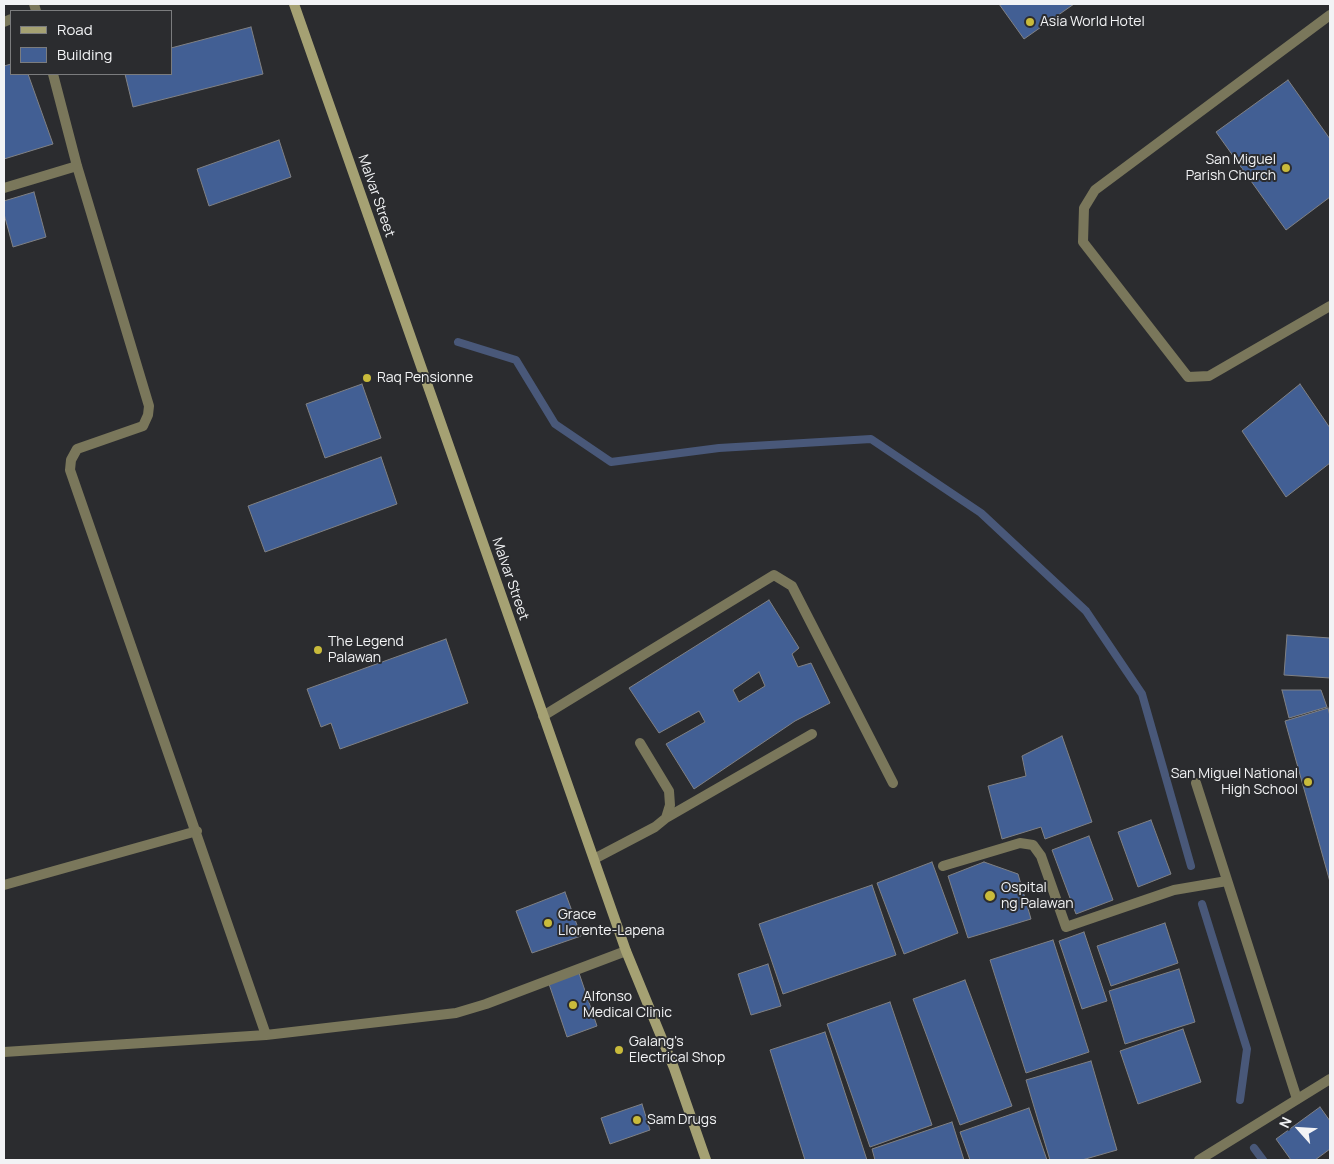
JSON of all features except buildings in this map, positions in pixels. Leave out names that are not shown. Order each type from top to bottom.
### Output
[{"type":"main road","name":"Malvar Street","points":[[294,4],[626,951],[674,1068],[706,1160]]},
{"type":"street","points":[[1330,15],[1095,190],[1084,208],[1082,242],[1188,377],[1209,376],[1330,306]]},
{"type":"street","points":[[52,75],[77,166],[149,406],[148,415],[143,426],[77,449],[71,460],[70,470],[266,1035]]},
{"type":"street","points":[[4,188],[77,166]]},
{"type":"street","points":[[543,716],[774,575],[792,586],[893,783]]},
{"type":"street","points":[[594,859],[655,827],[666,818],[812,734]]},
{"type":"street","points":[[640,743],[668,791],[670,805],[666,818]]},
{"type":"street","points":[[1196,783],[1297,1100]]},
{"type":"street","points":[[4,885],[197,832]]},
{"type":"street","points":[[943,866],[1020,843],[1033,845],[1041,856],[1066,927],[1174,890],[1227,881]]},
{"type":"street","points":[[4,1052],[266,1035],[456,1013],[486,1004],[626,951]]},
{"type":"street","points":[[1199,1160],[1330,1079]]},
{"type":"waterway","points":[[458,342],[516,360],[555,424],[611,462],[719,448],[871,439],[981,513],[1086,611],[1142,694],[1191,866]]},
{"type":"waterway","points":[[1202,904],[1247,1049],[1240,1100]]},
{"type":"waterway","points":[[1254,1148],[1263,1160]]},
{"type":"place","name":"Asia World Hotel","points":[[1030,22]]},
{"type":"place","name":"San Miguel Parish Church","points":[[1286,168]]},
{"type":"place","name":"Raq Pensionne","points":[[367,378]]},
{"type":"place","name":"The Legend Palawan","points":[[318,650]]},
{"type":"place","name":"San Miguel National High School","points":[[1308,782]]},
{"type":"place","name":"Ospital ng Palawan","points":[[990,896]]},
{"type":"place","name":"Grace Llorente-Lapena","points":[[548,923]]},
{"type":"place","name":"Alfonso Medical Clinic","points":[[573,1005]]},
{"type":"place","name":"Galang's Electrical Shop","points":[[619,1050]]},
{"type":"place","name":"Sam Drugs","points":[[637,1120]]}]
